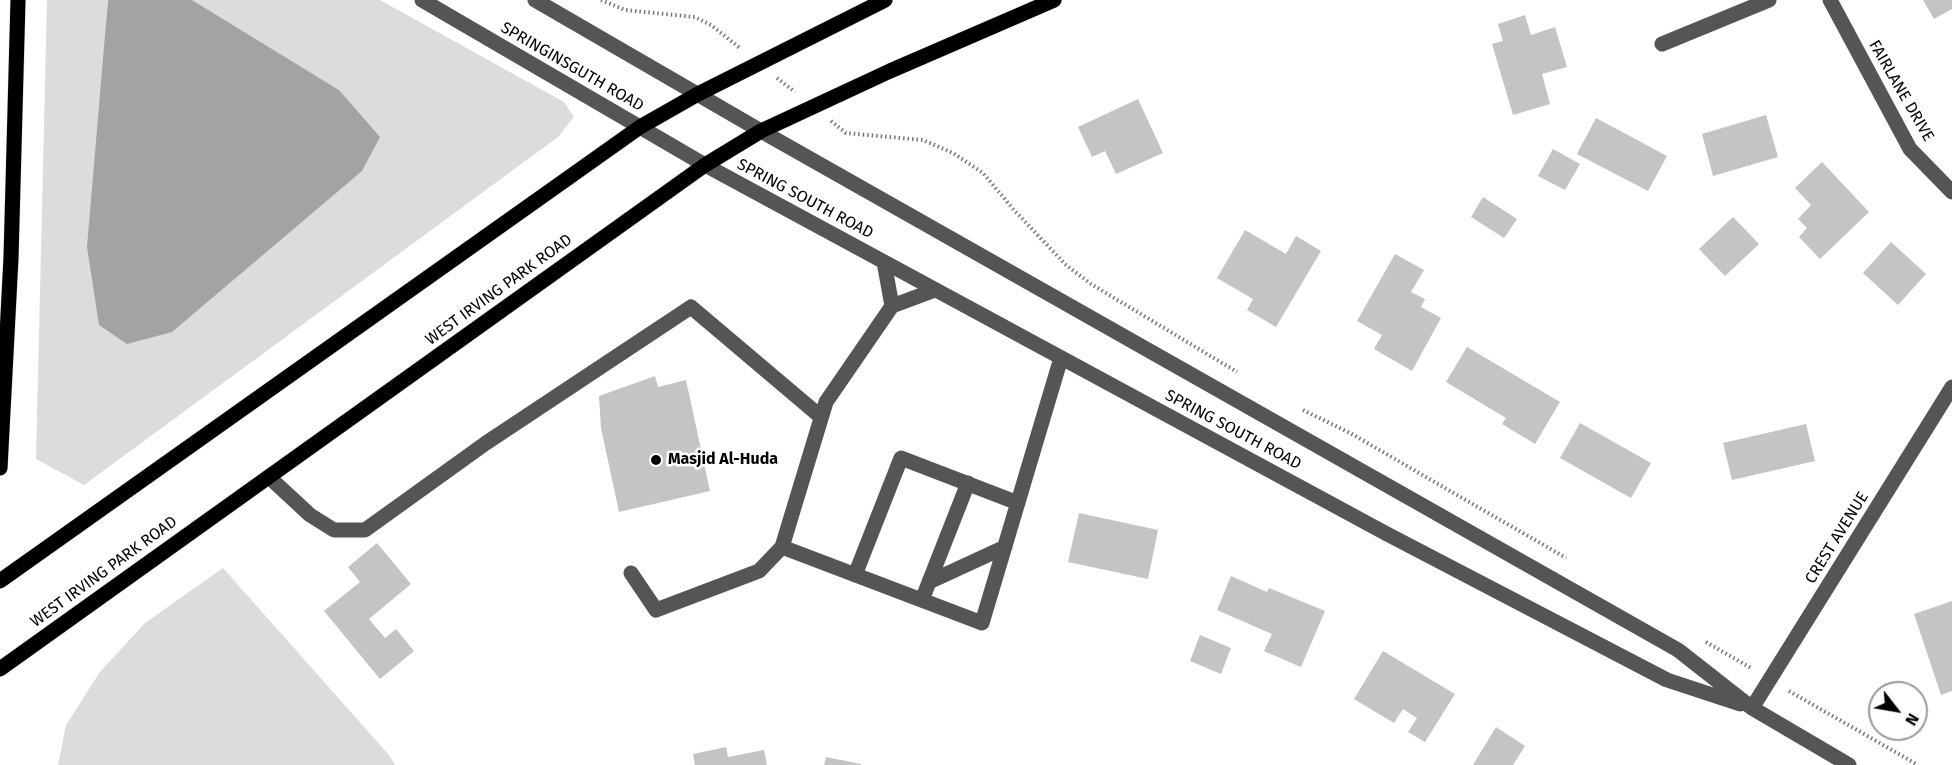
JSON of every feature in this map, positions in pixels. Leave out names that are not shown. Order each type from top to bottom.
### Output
[{"type":"main road","points":[[0,468],[11,258],[18,0]]},
{"type":"main road","points":[[0,581],[640,127],[698,94],[885,0]]},
{"type":"main road","name":"WEST IRVING PARK ROAD","points":[[0,669],[705,165],[761,131],[890,71],[1054,0]]},
{"type":"street","name":"SPRINGINSGUTH ROAD","points":[[422,0],[705,165]]},
{"type":"street","points":[[1662,44],[1769,0]]},
{"type":"street","name":"FAIRLANE DRIVE","points":[[1830,0],[1910,149],[1952,192]]},
{"type":"street","points":[[543,2],[761,131]]},
{"type":"street","name":"SPRING SOUTH ROAD","points":[[761,131],[1678,650],[1752,708],[1850,765]]},
{"type":"street","name":"SPRING SOUTH ROAD","points":[[705,165],[1376,528],[1667,680],[1752,708]]},
{"type":"street","points":[[884,262],[892,306]]},
{"type":"street","points":[[631,573],[656,610],[759,571],[782,547],[826,402],[892,306],[935,290]]},
{"type":"street","points":[[269,477],[310,515],[334,530],[365,530],[486,444],[691,307],[821,417]]},
{"type":"street","points":[[782,547],[981,623],[1061,358]]},
{"type":"street","name":"CREST AVENUE","points":[[1752,708],[1952,387]]},
{"type":"street","points":[[855,575],[901,458],[1018,503]]},
{"type":"street","points":[[922,600],[968,483]]},
{"type":"street","points":[[929,582],[1005,547]]},
{"type":"path","points":[[602,0],[625,10],[695,17],[711,25]]},
{"type":"path","points":[[846,133],[923,140],[953,153],[983,173],[1066,265],[1091,284],[1241,374]]},
{"type":"path","points":[[1300,408],[1350,433],[1571,562]]},
{"type":"path","points":[[1700,638],[1918,765]]},
{"type":"shaded area","points":[[47,0],[108,0],[106,23],[339,90],[192,0],[380,0],[564,102],[574,117],[558,137],[84,485],[36,459]]},
{"type":"shaded area","points":[[108,0],[192,0],[339,90],[380,137],[362,171],[172,332],[127,344],[99,325],[87,247]]},
{"type":"shaded area","points":[[223,568],[389,755],[395,765],[58,765],[66,725],[100,672],[145,623]]},
{"type":"building","points":[[1923,0],[1952,0],[1952,9],[1934,19]]},
{"type":"building","points":[[1525,15],[1531,35],[1555,27],[1567,67],[1542,74],[1550,104],[1513,115],[1492,44],[1503,41],[1498,24]]},
{"type":"building","points":[[1138,99],[1163,153],[1116,174],[1105,151],[1092,157],[1078,127]]},
{"type":"building","points":[[1766,115],[1778,157],[1713,176],[1702,134]]},
{"type":"building","points":[[1596,118],[1667,156],[1648,191],[1577,154]]},
{"type":"building","points":[[1553,149],[1580,164],[1565,190],[1538,176]]},
{"type":"building","points":[[1822,162],[1869,212],[1820,259],[1799,237],[1807,228],[1798,219],[1811,205],[1795,188]]},
{"type":"building","points":[[1483,197],[1517,219],[1504,238],[1471,217]]},
{"type":"building","points":[[1733,217],[1759,244],[1725,276],[1699,249]]},
{"type":"building","points":[[1245,230],[1286,254],[1296,236],[1321,251],[1276,327],[1247,310],[1253,299],[1217,278]]},
{"type":"building","points":[[1891,242],[1926,274],[1898,305],[1863,273]]},
{"type":"building","points":[[1395,254],[1424,270],[1411,292],[1425,299],[1421,307],[1441,318],[1412,371],[1374,349],[1382,335],[1357,321]]},
{"type":"building","points":[[1467,347],[1560,402],[1535,444],[1502,424],[1506,418],[1446,382]]},
{"type":"building","name":"Masjid Al-Huda","points":[[655,376],[658,387],[686,380],[710,491],[619,512],[601,428],[599,396]]},
{"type":"building","points":[[1580,423],[1651,463],[1631,498],[1560,458]]},
{"type":"building","points":[[1806,424],[1815,461],[1732,480],[1723,443]]},
{"type":"building","points":[[1079,513],[1158,530],[1148,579],[1068,562]]},
{"type":"building","points":[[377,543],[411,584],[369,619],[385,638],[396,629],[414,651],[380,679],[324,611],[360,582],[348,567]]},
{"type":"building","points":[[1231,576],[1267,592],[1269,588],[1325,611],[1301,667],[1264,651],[1272,634],[1217,610]]},
{"type":"building","points":[[1952,601],[1952,691],[1941,695],[1914,614]]},
{"type":"building","points":[[1200,635],[1231,648],[1221,674],[1190,661]]},
{"type":"building","points":[[1383,651],[1455,694],[1425,742],[1408,732],[1417,718],[1403,709],[1394,723],[1354,699]]},
{"type":"building","points":[[1496,727],[1525,746],[1513,765],[1473,765]]},
{"type":"building","points":[[726,747],[728,757],[764,750],[767,765],[695,765],[693,754]]},
{"type":"building","points":[[826,757],[861,764],[861,765],[824,765]]},
{"type":"place","name":"Masjid Al-Huda","points":[[656,460]]}]
